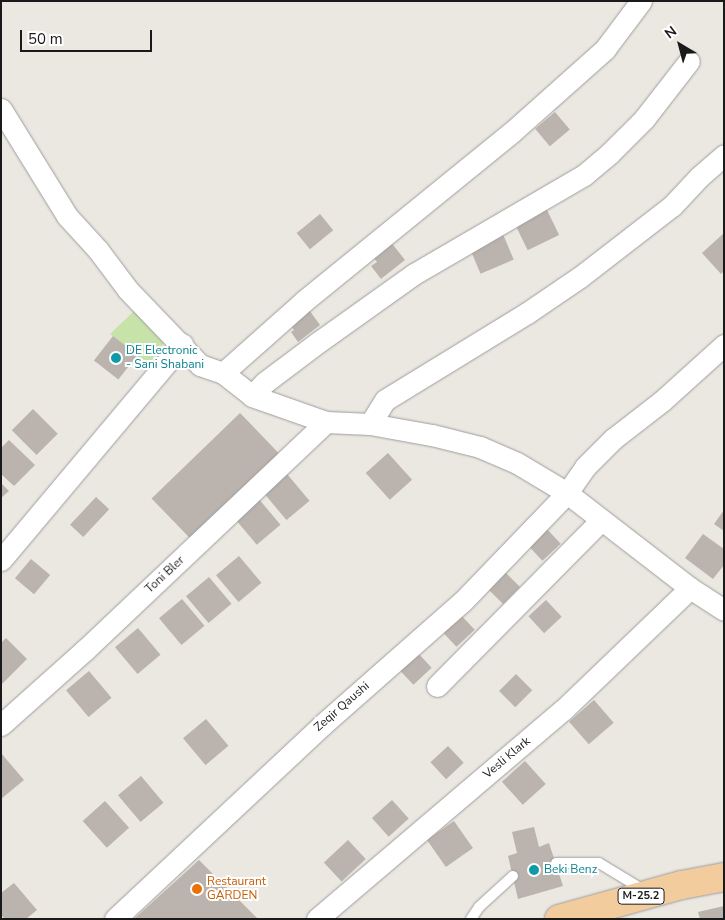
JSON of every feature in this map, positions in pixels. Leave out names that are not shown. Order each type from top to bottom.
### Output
[{"type":"main road","name":"M-25.2","points":[[558,919],[600,913],[649,894],[724,877]]},
{"type":"street","points":[[223,373],[311,295],[512,132],[598,55],[641,1]]},
{"type":"street","points":[[252,396],[264,383],[320,340],[414,274],[584,175],[610,153],[644,119],[688,61]]},
{"type":"street","points":[[1,109],[67,216],[98,250],[128,290],[182,344],[200,365],[223,373],[252,396],[326,422],[370,424],[480,447],[517,463],[567,493],[690,588],[724,610]]},
{"type":"street","points":[[370,424],[385,400],[527,313],[580,277],[672,206],[699,177],[724,155]]},
{"type":"street","points":[[1,560],[182,344]]},
{"type":"street","name":"Zeqir Qaushi","points":[[115,919],[321,726],[463,601],[567,493],[586,467],[613,439],[662,401],[724,345]]},
{"type":"street","name":"Toni Bler","points":[[1,725],[92,644],[326,422]]},
{"type":"street","points":[[437,686],[601,520]]},
{"type":"street","name":"Vesli Klark","points":[[317,919],[564,710],[690,588]]},
{"type":"lane","points":[[556,863],[599,863],[649,894]]},
{"type":"lane","points":[[471,919],[479,907],[513,876]]},
{"type":"green space","points":[[134,311],[164,343],[148,365],[110,334]]},
{"type":"building","points":[[555,112],[570,130],[550,146],[535,129]]},
{"type":"building","points":[[546,208],[559,235],[528,250],[515,223]]},
{"type":"building","points":[[320,214],[333,230],[310,249],[297,233]]},
{"type":"building","points":[[502,232],[514,260],[481,274],[469,246]]},
{"type":"building","points":[[724,233],[724,271],[721,274],[702,253]]},
{"type":"building","points":[[390,241],[405,260],[381,279],[371,266],[377,262],[371,255]]},
{"type":"building","points":[[307,307],[320,325],[298,342],[291,332],[294,330],[288,322]]},
{"type":"building","name":"DE Electronic - Sani Shabani","points":[[113,336],[137,355],[118,380],[94,360]]},
{"type":"building","points":[[33,409],[58,434],[37,455],[12,430]]},
{"type":"building","points":[[240,413],[282,457],[194,542],[152,498]]},
{"type":"building","points":[[9,440],[35,465],[14,486],[1,474],[1,448]]},
{"type":"building","points":[[388,453],[412,480],[390,500],[366,473]]},
{"type":"building","points":[[287,474],[309,501],[287,520],[264,493]]},
{"type":"building","points":[[1,483],[9,491],[1,498]]},
{"type":"building","points":[[96,497],[109,509],[83,537],[70,525]]},
{"type":"building","points":[[258,498],[280,525],[257,545],[234,518]]},
{"type":"building","points":[[724,510],[724,531],[714,524]]},
{"type":"building","points":[[545,527],[561,544],[542,561],[527,544]]},
{"type":"building","points":[[703,534],[724,549],[724,565],[713,579],[685,558]]},
{"type":"building","points":[[239,556],[261,583],[239,602],[216,575]]},
{"type":"building","points":[[31,559],[50,575],[34,594],[15,578]]},
{"type":"building","points":[[503,570],[520,587],[503,604],[486,587]]},
{"type":"building","points":[[209,577],[231,604],[209,623],[186,596]]},
{"type":"building","points":[[182,599],[204,626],[182,645],[159,618]]},
{"type":"building","points":[[546,600],[562,617],[544,633],[528,616]]},
{"type":"building","points":[[459,613],[475,630],[456,647],[441,630]]},
{"type":"building","points":[[138,628],[160,655],[138,674],[115,647]]},
{"type":"building","points":[[6,638],[27,659],[1,685],[1,643]]},
{"type":"building","points":[[416,651],[432,668],[413,685],[398,668]]},
{"type":"building","points":[[89,671],[111,698],[89,717],[66,690]]},
{"type":"building","points":[[516,674],[532,690],[515,707],[499,691]]},
{"type":"building","points":[[594,700],[614,723],[589,744],[569,722]]},
{"type":"building","points":[[206,719],[228,746],[206,765],[183,738]]},
{"type":"building","points":[[448,746],[464,763],[446,779],[430,762]]},
{"type":"building","points":[[1,753],[24,780],[1,799]]},
{"type":"building","points":[[525,761],[546,784],[523,805],[502,782]]},
{"type":"building","points":[[141,776],[163,803],[141,822],[118,795]]},
{"type":"building","points":[[392,800],[409,819],[389,837],[372,818]]},
{"type":"building","points":[[105,801],[129,828],[107,848],[83,821]]},
{"type":"building","points":[[454,821],[473,848],[446,867],[427,840]]},
{"type":"building","name":"Beki Benz","points":[[534,827],[539,847],[549,843],[563,886],[518,899],[508,856],[517,853],[512,832]]},
{"type":"building","points":[[348,840],[366,859],[342,882],[324,863]]},
{"type":"building","name":"Restaurant GARDEN","points":[[199,860],[258,919],[134,919]]},
{"type":"building","points":[[14,883],[37,910],[26,919],[5,919],[1,915],[1,893]]},
{"type":"building","points":[[724,906],[724,919],[700,919],[698,912]]},
{"type":"place","name":"DE Electronic - Sani Shabani","points":[[116,358]]},
{"type":"place","name":"Beki Benz","points":[[534,870]]},
{"type":"place","name":"Restaurant GARDEN","points":[[197,889]]}]
